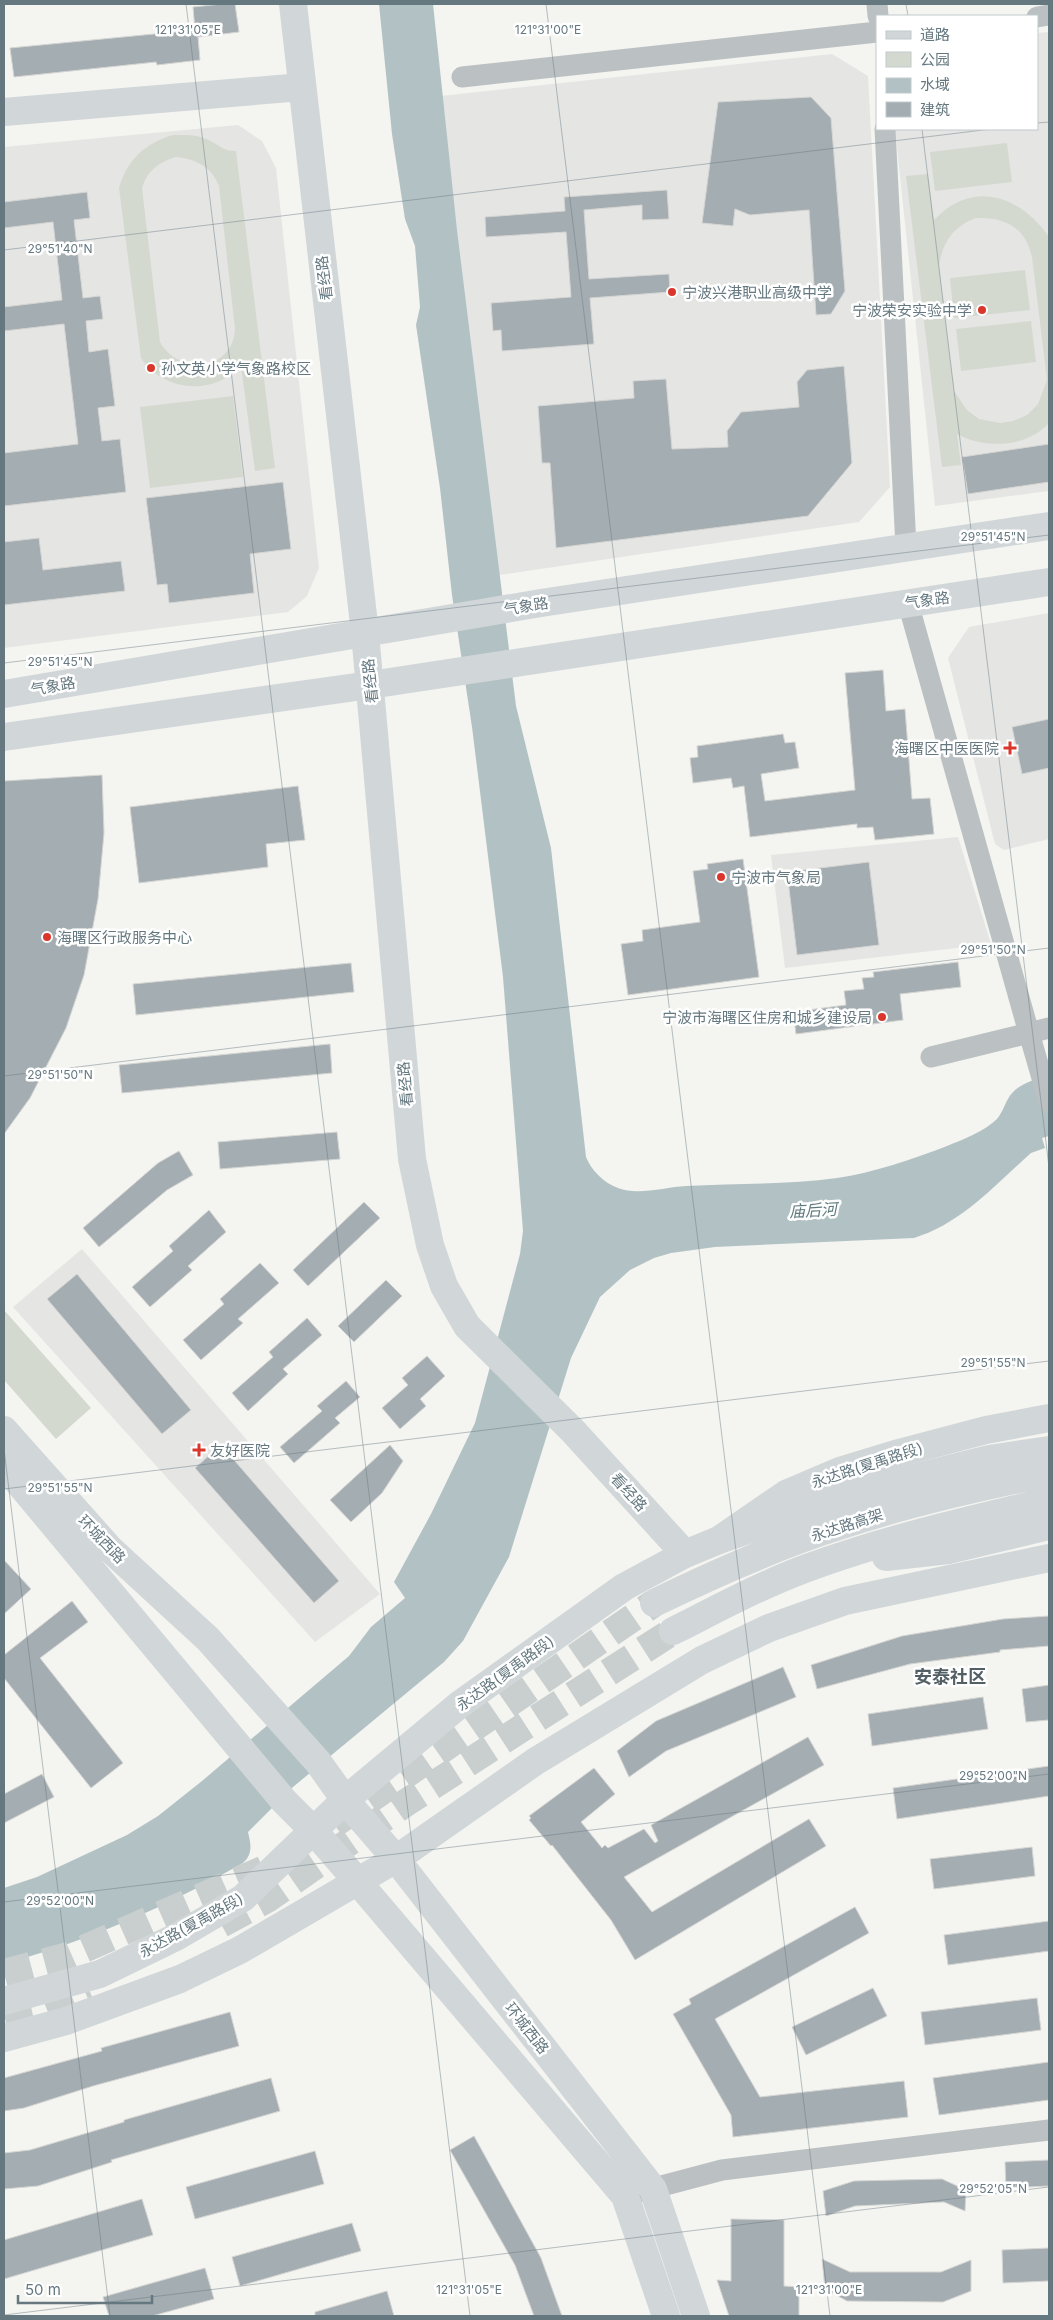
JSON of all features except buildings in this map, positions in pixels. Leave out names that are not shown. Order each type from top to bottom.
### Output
[{"type":"main road","name":"看经路","points":[[293,4],[365,633],[412,1159],[430,1245],[444,1286],[467,1326],[573,1431],[685,1554]]},
{"type":"main road","points":[[4,112],[302,88]]},
{"type":"main road","name":"气象路","points":[[4,694],[541,603],[1049,526]]},
{"type":"main road","name":"气象路","points":[[4,736],[426,677],[550,656],[1049,582]]},
{"type":"main road","name":"永达路(夏禹路段)","points":[[4,2001],[100,1974],[176,1937],[243,1898],[345,1800],[459,1706],[624,1587],[685,1554],[719,1540],[786,1494],[840,1471],[986,1430],[1049,1418]]},
{"type":"main road","name":"环城西路","points":[[4,1430],[110,1549],[208,1639],[318,1762],[345,1800],[396,1859],[653,2189],[696,2316]]},
{"type":"main road","points":[[719,1540],[856,1492],[989,1459],[1049,1450]]},
{"type":"main road","name":"环城西路","points":[[4,1464],[284,1801],[313,1830]]},
{"type":"main road","name":"永达路高架","points":[[654,1603],[718,1572],[838,1526],[935,1498],[1049,1473]]},
{"type":"main road","name":"永达路高架","points":[[673,1631],[750,1592],[807,1568],[886,1543],[1049,1501]]},
{"type":"main road","points":[[807,1568],[949,1550],[1049,1526]]},
{"type":"main road","points":[[4,2038],[66,2022],[180,1979],[240,1950],[396,1859],[536,1761],[702,1660],[769,1628],[845,1601],[1049,1558]]},
{"type":"main road","points":[[313,1830],[625,2196],[666,2316]]},
{"type":"street","points":[[462,77],[876,32]]},
{"type":"street","points":[[885,130],[906,548]]},
{"type":"street","points":[[908,603],[1049,1102]]},
{"type":"street","points":[[931,1056],[1049,1028]]},
{"type":"street","points":[[625,2196],[722,2170],[1049,2130]]},
{"type":"shaded area","name":"宁波荣安实验中学","points":[[1049,32],[1049,491],[935,506],[895,130],[1038,130],[1038,33]]},
{"type":"shaded area","name":"宁波兴港职业高级中学","points":[[832,54],[868,76],[890,487],[859,522],[499,575],[440,96]]},
{"type":"shaded area","name":"孙文英小学气象路校区","points":[[238,125],[262,141],[276,168],[319,568],[307,596],[288,612],[4,648],[4,147]]},
{"type":"shaded area","name":"海曙区中医医院","points":[[1049,613],[1049,839],[1004,850],[995,844],[948,658],[969,627]]},
{"type":"shaded area","points":[[958,837],[991,944],[785,968],[771,855]]},
{"type":"shaded area","name":"友好医院","points":[[82,1249],[380,1594],[315,1642],[13,1307]]},
{"type":"green space","points":[[173,135],[202,137],[224,149],[236,151],[275,468],[255,471],[241,366],[230,376],[217,382],[203,386],[189,386],[162,378],[141,358],[119,188],[127,169],[138,154],[163,138]],"holes":[[[176,157],[202,165],[212,173],[219,186],[235,329],[232,343],[225,354],[215,361],[204,364],[192,364],[179,360],[169,353],[160,342],[142,188],[154,168]]]},
{"type":"green space","points":[[1007,143],[1012,182],[935,191],[930,152]]},
{"type":"green space","points":[[928,174],[934,220],[949,207],[964,199],[979,196],[995,197],[1010,202],[1024,211],[1049,237],[1049,423],[1029,437],[1005,443],[992,444],[980,442],[957,434],[961,465],[942,467],[906,176]],"holes":[[[976,218],[996,219],[1012,226],[1019,231],[1029,247],[1032,257],[1047,380],[1038,404],[1027,415],[1013,421],[1000,423],[979,419],[967,410],[954,391],[939,266],[946,242],[955,230],[968,221]]]},
{"type":"green space","points":[[1025,270],[1030,310],[954,318],[950,278]]},
{"type":"green space","points":[[1031,321],[1036,362],[961,371],[956,329]]},
{"type":"green space","points":[[233,396],[243,477],[150,488],[140,407]]},
{"type":"green space","points":[[4,1310],[91,1408],[56,1439],[4,1380]]},
{"type":"water","name":"庙后河","points":[[379,4],[433,4],[457,230],[516,706],[551,848],[588,1162],[608,1183],[618,1188],[634,1191],[686,1186],[799,1182],[851,1176],[907,1161],[973,1135],[997,1119],[1011,1094],[1021,1086],[1049,1075],[1049,1136],[1042,1138],[1045,1148],[1031,1153],[977,1202],[947,1223],[931,1232],[914,1238],[715,1247],[671,1253],[654,1258],[630,1270],[600,1297],[571,1358],[509,1557],[463,1641],[444,1662],[293,1787],[248,1832],[250,1852],[243,1863],[127,1921],[68,1944],[4,1964],[4,1888],[37,1877],[127,1835],[158,1816],[349,1656],[371,1627],[405,1598],[394,1582],[431,1514],[475,1423],[520,1254],[523,1231],[503,977],[472,727],[452,595],[440,488],[416,325],[420,307],[415,246],[405,219],[392,134]]},
{"type":"tunnel","points":[[334,1824],[654,1603]]},
{"type":"tunnel","points":[[221,1924],[267,1899],[407,1802],[673,1631]]},
{"type":"tunnel","points":[[4,1973],[68,1956],[276,1864]]},
{"type":"tunnel","points":[[4,2014],[45,2005],[88,1987]]},
{"type":"place","name":"宁波兴港职业高级中学","points":[[672,292]]},
{"type":"place","name":"宁波荣安实验中学","points":[[982,310]]},
{"type":"place","name":"孙文英小学气象路校区","points":[[151,368]]},
{"type":"place","name":"海曙区中医医院","points":[[1010,748]]},
{"type":"place","name":"宁波市气象局","points":[[721,877]]},
{"type":"place","name":"海曙区行政服务中心","points":[[47,937]]},
{"type":"place","name":"宁波市海曙区住房和城乡建设局","points":[[882,1017]]},
{"type":"place","name":"友好医院","points":[[199,1450]]},
{"type":"district","name":"安泰社区","points":[[950,1676]]}]
